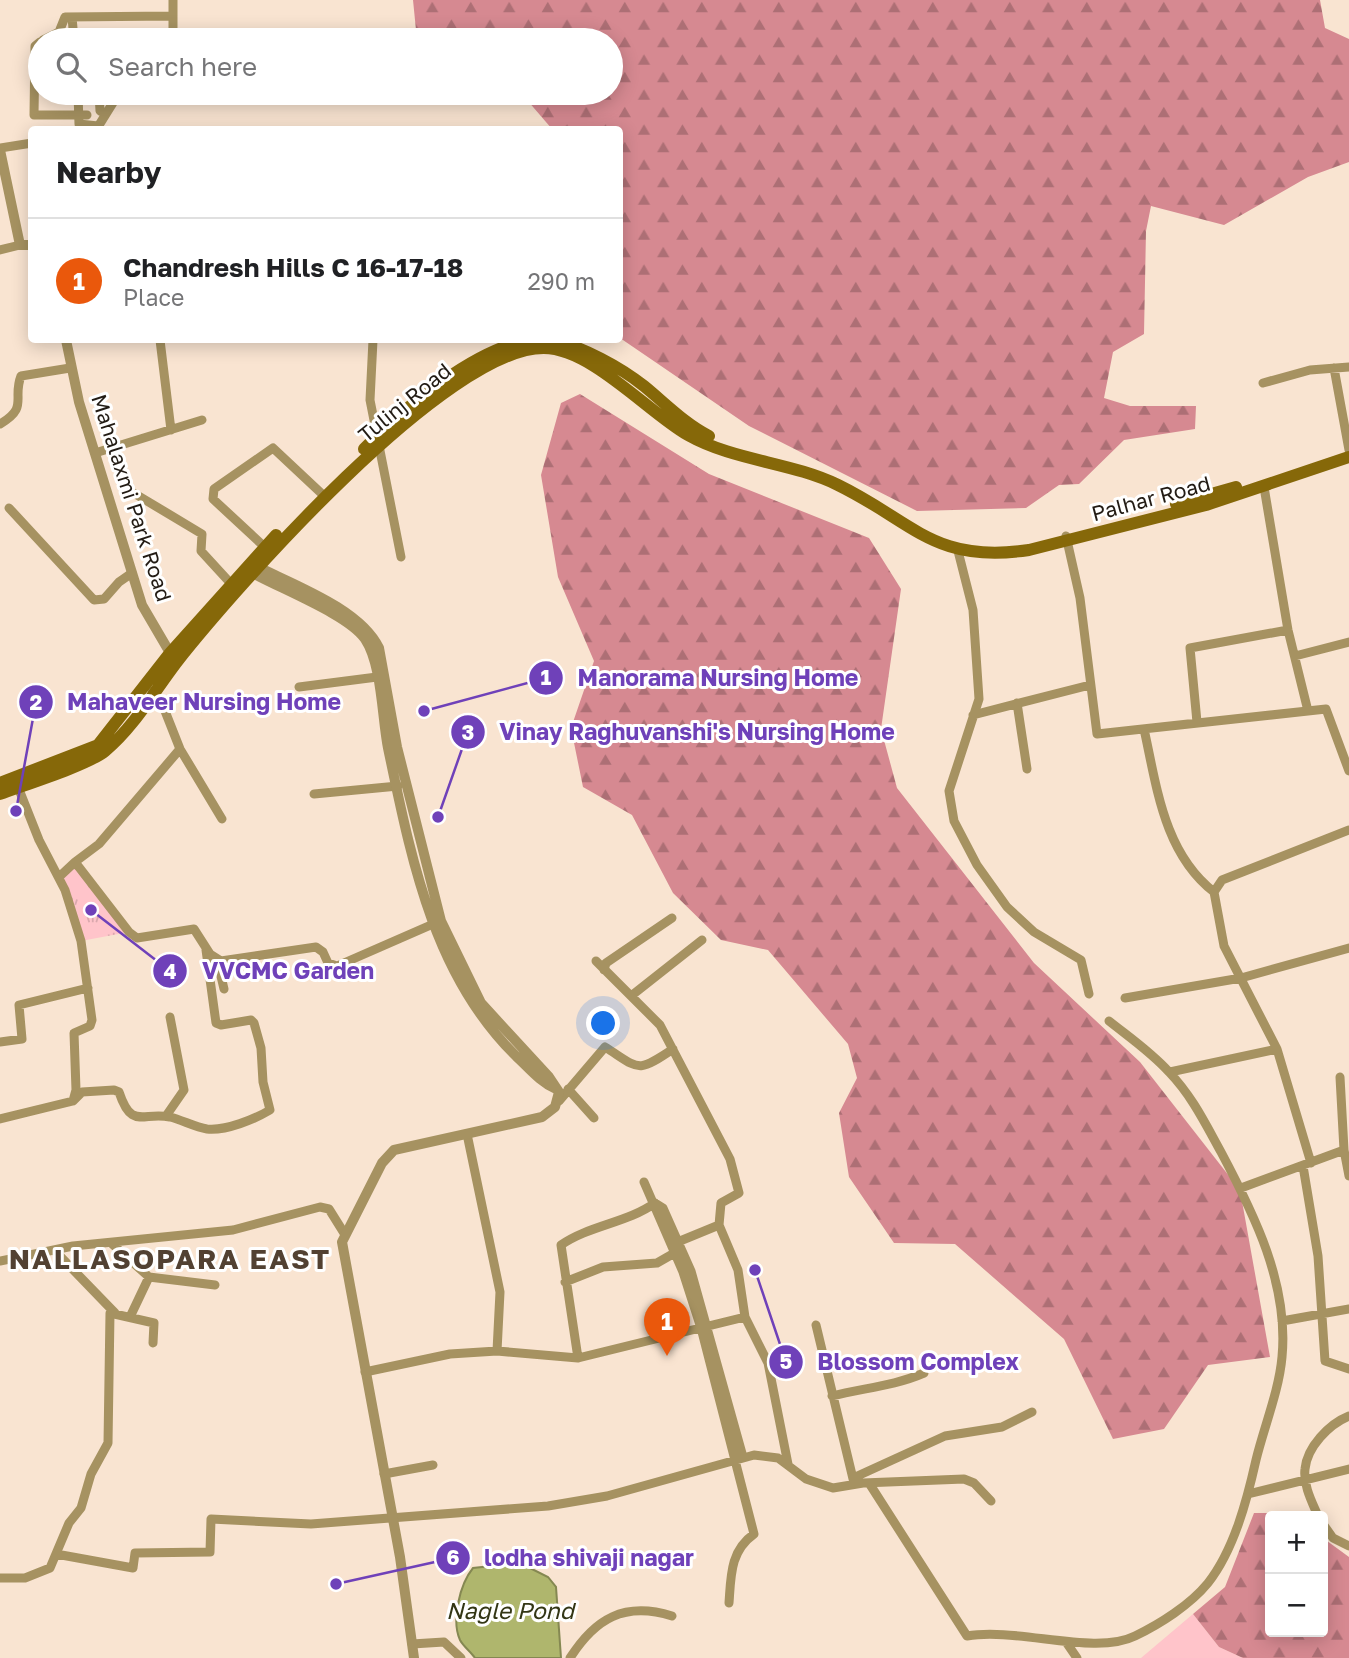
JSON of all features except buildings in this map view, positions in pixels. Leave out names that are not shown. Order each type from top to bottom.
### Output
[{"type":"main road","name":"Tulinj Road","points":[[0,794],[99,755],[173,658],[267,550],[321,493],[463,370],[507,346],[520,343]]},
{"type":"main road","name":"Tulinj Road","points":[[267,550],[379,440],[480,368],[544,343]]},
{"type":"main road","name":"Tulinj Road","points":[[549,343],[612,377],[689,435],[837,484],[924,536],[958,548]]},
{"type":"main road","name":"Palhar Road","points":[[1067,538],[1349,449]]},
{"type":"main road","name":"Palhar Road","points":[[958,548],[999,555],[1264,487],[1349,457]]},
{"type":"main road","name":"Tulinj Road","points":[[0,783],[98,745],[150,690]]},
{"type":"street","points":[[173,0],[173,28]]},
{"type":"street","points":[[61,28],[65,18],[72,17],[173,16]]},
{"type":"street","points":[[72,17],[73,28]]},
{"type":"street","points":[[34,105],[34,115],[83,115]]},
{"type":"street","points":[[81,105],[83,115],[79,124],[88,126]]},
{"type":"street","points":[[100,105],[100,111],[106,114]]},
{"type":"street","points":[[98,126],[112,105]]},
{"type":"street","points":[[0,250],[26,245],[0,149],[28,144]]},
{"type":"street","name":"Mahalaxmi Park Road","points":[[66,343],[70,368],[142,605],[173,658]]},
{"type":"street","points":[[160,343],[171,429]]},
{"type":"street","points":[[373,343],[369,392],[401,557]]},
{"type":"street","points":[[1263,383],[1310,370],[1349,367]]},
{"type":"street","points":[[0,424],[13,417],[20,403],[21,376],[70,368]]},
{"type":"street","points":[[1334,368],[1349,449]]},
{"type":"street","points":[[96,453],[202,420]]},
{"type":"street","points":[[267,550],[213,499],[214,489],[273,448],[321,493]]},
{"type":"street","points":[[1264,487],[1272,519],[1288,630],[1308,711]]},
{"type":"street","points":[[132,492],[202,534],[201,551],[234,587]]},
{"type":"street","points":[[9,508],[94,600],[104,599],[119,582],[132,573]]},
{"type":"street","points":[[1067,538],[1080,598],[1097,734],[1328,710],[1349,771]]},
{"type":"street","points":[[958,548],[972,610],[979,699],[949,791],[954,821],[977,865],[1007,907],[1034,932],[1081,960],[1089,994]]},
{"type":"street","points":[[251,568],[356,630],[370,651],[387,709],[437,923]]},
{"type":"street","points":[[251,568],[333,605],[372,634],[379,648],[398,786],[437,923],[473,1007],[544,1084],[561,1093],[594,1118]]},
{"type":"street","points":[[1197,722],[1189,648],[1288,630]]},
{"type":"street","points":[[1295,656],[1349,642]]},
{"type":"street","points":[[299,687],[377,677]]},
{"type":"street","points":[[973,715],[1090,685]]},
{"type":"street","points":[[150,690],[180,749],[222,819]]},
{"type":"street","points":[[1017,704],[1027,769]]},
{"type":"street","points":[[1143,729],[1166,822],[1174,843],[1188,867],[1214,892],[1224,946],[1277,1049],[1307,1164],[1318,1256],[1325,1361],[1349,1369]]},
{"type":"street","points":[[59,877],[99,844],[180,749]]},
{"type":"street","points":[[314,794],[398,786]]},
{"type":"street","points":[[18,787],[39,840],[59,877],[81,941],[91,1024],[74,1033],[76,1090],[73,1101]]},
{"type":"street","points":[[1214,892],[1222,880],[1349,830]]},
{"type":"street","points":[[75,862],[128,932],[137,938],[194,929],[216,959],[224,989]]},
{"type":"street","points":[[604,970],[606,963],[672,918]]},
{"type":"street","points":[[216,959],[316,947],[323,952],[328,963],[337,966],[437,923]]},
{"type":"street","points":[[631,996],[702,940]]},
{"type":"street","points":[[0,1119],[73,1101],[82,1092],[114,1090],[119,1092],[125,1110],[130,1114],[146,1119],[166,1116],[207,1129],[223,1128],[267,1112],[271,1107],[262,1082],[261,1048],[254,1023],[246,1020],[221,1025],[216,1023],[205,944]]},
{"type":"street","points":[[1125,998],[1241,978],[1349,948]]},
{"type":"street","points":[[596,961],[660,1026],[730,1159],[739,1193],[721,1203],[719,1225],[738,1270],[745,1317],[768,1363],[788,1464]]},
{"type":"street","points":[[0,1042],[22,1039],[19,1005],[88,988]]},
{"type":"street","points":[[166,1116],[184,1090],[170,1017]]},
{"type":"street","points":[[869,1483],[967,1636],[999,1633],[1066,1642],[1132,1638],[1166,1620],[1208,1583],[1231,1540],[1248,1493],[1282,1359],[1282,1321],[1270,1264],[1256,1216],[1198,1106],[1170,1072],[1108,1021]]},
{"type":"street","points":[[414,1658],[393,1518],[342,1242],[344,1233],[387,1155],[394,1150],[542,1117],[605,1047],[632,1066],[643,1066],[673,1049]]},
{"type":"street","points":[[1170,1072],[1277,1049]]},
{"type":"street","points":[[1340,1077],[1344,1150],[1349,1176]]},
{"type":"street","points":[[467,1134],[500,1292],[497,1351]]},
{"type":"street","points":[[1241,1188],[1344,1150]]},
{"type":"street","points":[[644,1182],[656,1203],[656,1211],[679,1248],[740,1458],[754,1534],[739,1547],[733,1562],[729,1603]]},
{"type":"street","points":[[578,1357],[561,1245],[575,1235],[645,1211],[656,1203]]},
{"type":"street","points":[[0,1261],[56,1252],[74,1246],[233,1230],[320,1207],[329,1209],[344,1233]]},
{"type":"street","points":[[565,1282],[603,1267],[657,1263],[719,1225]]},
{"type":"street","points":[[111,1244],[149,1277],[215,1285]]},
{"type":"street","points":[[56,1252],[116,1314]]},
{"type":"street","points":[[130,1317],[149,1277]]},
{"type":"street","points":[[1282,1321],[1349,1309]]},
{"type":"street","points":[[0,1578],[40,1574],[50,1568],[69,1524],[81,1508],[91,1474],[108,1443],[110,1313],[154,1323],[153,1343]]},
{"type":"street","points":[[365,1372],[450,1354],[497,1351],[578,1357],[745,1317]]},
{"type":"street","points":[[816,1325],[854,1481]]},
{"type":"street","points":[[832,1396],[869,1387],[897,1384],[924,1373]]},
{"type":"street","points":[[56,1554],[133,1568],[135,1553],[210,1552],[211,1519],[311,1524],[548,1506],[607,1496],[740,1458],[765,1456],[788,1464],[806,1479],[833,1488],[854,1481],[945,1436],[1002,1427],[1032,1412]]},
{"type":"street","points":[[1316,1511],[1305,1478],[1305,1467],[1315,1443],[1331,1427],[1349,1416]]},
{"type":"street","points":[[384,1474],[433,1465]]},
{"type":"street","points":[[1248,1493],[1349,1469]]},
{"type":"street","points":[[854,1481],[869,1483],[964,1479],[974,1483],[991,1501]]},
{"type":"street","points":[[1328,1531],[1333,1538],[1349,1546]]},
{"type":"street","points":[[570,1658],[588,1631],[610,1616],[628,1612],[672,1616]]},
{"type":"street","points":[[412,1644],[444,1642],[461,1658]]},
{"type":"street","points":[[1066,1642],[1077,1658]]},
{"type":"green space","points":[[413,0],[1320,0],[1325,28],[1349,39],[1349,162],[1308,177],[1224,225],[1151,206],[1146,231],[1144,334],[1113,352],[1104,398],[1130,406],[1196,406],[1195,429],[1124,440],[1079,484],[1059,485],[1026,508],[917,511],[749,426],[623,340],[623,126],[549,126],[531,105],[623,105],[623,28],[416,28]]},
{"type":"green space","points":[[580,394],[709,474],[869,538],[901,589],[881,729],[897,788],[1034,963],[1140,1062],[1240,1190],[1270,1357],[1208,1365],[1164,1429],[1113,1439],[1064,1339],[955,1244],[894,1243],[849,1177],[839,1113],[857,1078],[848,1044],[768,950],[721,940],[673,893],[632,815],[583,787],[571,728],[594,661],[558,577],[541,475],[561,403]]},
{"type":"green space","points":[[75,862],[129,932],[81,941],[59,877]]},
{"type":"green space","points":[[1254,1513],[1265,1513],[1265,1637],[1328,1637],[1328,1542],[1349,1557],[1349,1658],[1243,1658],[1219,1647],[1193,1614],[1225,1587]]},
{"type":"green space","points":[[1193,1614],[1219,1647],[1243,1658],[1141,1658]]},
{"type":"water","name":"Nagle Pond","points":[[520,1563],[548,1577],[556,1587],[561,1658],[475,1658],[461,1642],[457,1632],[458,1602],[464,1583],[473,1568]]},
{"type":"place","name":"Manorama Nursing Home","points":[[424,711]]},
{"type":"place","name":"Mahaveer Nursing Home","points":[[16,811]]},
{"type":"place","name":"Vinay Raghuvanshi's Nursing Home","points":[[438,817]]},
{"type":"place","name":"VVCMC Garden","points":[[91,910]]},
{"type":"place","name":"Blossom Complex","points":[[755,1270]]},
{"type":"place","name":"Chandresh Hills C 16-17-18","points":[[667,1356]]},
{"type":"place","name":"lodha shivaji nagar","points":[[336,1584]]},
{"type":"district","name":"NALLASOPARA EAST","points":[[170,1259]]}]
